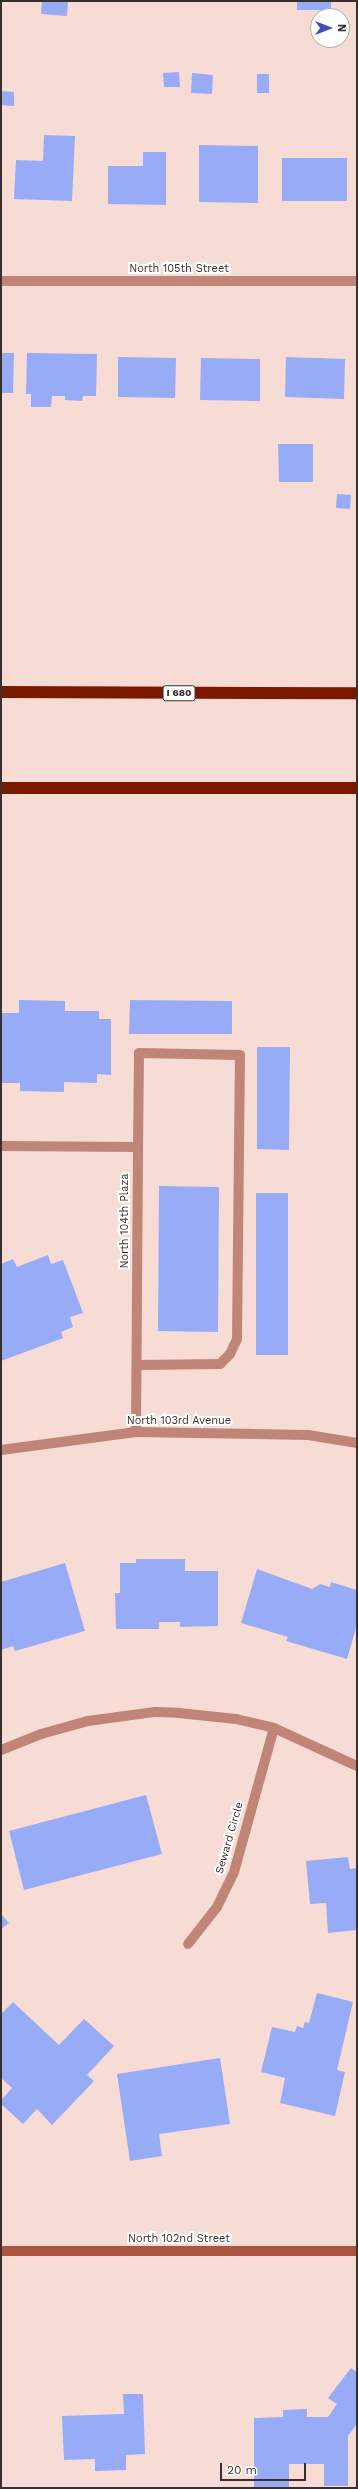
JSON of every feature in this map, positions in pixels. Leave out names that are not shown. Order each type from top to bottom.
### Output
[{"type":"highway","name":"I 680","points":[[1,692],[357,693]]},
{"type":"highway","points":[[1,788],[357,788]]},
{"type":"main road","name":"North 102nd Street","points":[[1,2251],[357,2251]]},
{"type":"street","name":"North 105th Street","points":[[1,281],[357,282]]},
{"type":"street","name":"North 104th Plaza","points":[[136,1432],[139,1052],[240,1055],[237,1339],[230,1354],[220,1364],[137,1365]]},
{"type":"street","points":[[1,1146],[138,1147]]},
{"type":"street","name":"North 103rd Avenue","points":[[1,1450],[136,1432],[308,1435],[357,1443]]},
{"type":"street","points":[[1,1750],[73,1724],[155,1712],[212,1716],[274,1728],[357,1766]]},
{"type":"street","name":"Seward Circle","points":[[188,1944],[217,1907],[234,1872],[274,1728]]},
{"type":"building","points":[[42,1],[68,1],[67,16],[41,14]]},
{"type":"building","points":[[297,1],[331,1],[331,8],[310,8],[310,10],[297,10]]},
{"type":"building","points":[[179,72],[180,87],[164,87],[163,73]]},
{"type":"building","points":[[192,73],[213,75],[212,94],[191,93]]},
{"type":"building","points":[[257,74],[269,74],[269,93],[257,93]]},
{"type":"building","points":[[1,91],[14,92],[14,106],[1,105]]},
{"type":"building","points":[[44,135],[75,136],[72,201],[14,199],[16,160],[43,161]]},
{"type":"building","points":[[199,145],[258,146],[258,203],[199,202]]},
{"type":"building","points":[[143,152],[166,152],[166,205],[108,204],[108,166],[143,166]]},
{"type":"building","points":[[282,158],[347,158],[347,201],[282,201]]},
{"type":"building","points":[[1,353],[14,353],[13,393],[1,393]]},
{"type":"building","points":[[27,353],[97,354],[96,396],[83,396],[82,401],[65,400],[65,396],[52,396],[51,407],[31,407],[31,394],[26,394]]},
{"type":"building","points":[[118,357],[176,358],[175,398],[118,397]]},
{"type":"building","points":[[286,357],[345,359],[344,399],[285,397]]},
{"type":"building","points":[[201,358],[260,359],[260,401],[200,400]]},
{"type":"building","points":[[278,444],[313,444],[313,482],[279,482]]},
{"type":"building","points":[[337,494],[351,495],[350,509],[336,508]]},
{"type":"building","points":[[19,1000],[65,1001],[65,1011],[99,1011],[99,1019],[111,1019],[111,1075],[97,1074],[97,1083],[64,1082],[64,1092],[20,1091],[20,1083],[1,1083],[1,1013],[19,1013]]},
{"type":"building","points":[[130,1000],[232,1001],[232,1034],[129,1034]]},
{"type":"building","points":[[257,1047],[290,1047],[289,1150],[257,1149]]},
{"type":"building","points":[[159,1186],[219,1187],[218,1332],[158,1331]]},
{"type":"building","points":[[256,1193],[288,1193],[288,1355],[256,1355]]},
{"type":"building","points":[[48,1255],[51,1264],[63,1260],[83,1313],[70,1317],[73,1327],[61,1332],[63,1338],[1,1361],[1,1264],[13,1259],[17,1267]]},
{"type":"building","points":[[136,1559],[185,1559],[185,1571],[218,1571],[218,1626],[180,1627],[180,1622],[159,1622],[159,1629],[116,1629],[115,1593],[120,1593],[120,1563],[136,1563]]},
{"type":"building","points":[[65,1563],[85,1631],[15,1651],[13,1646],[1,1650],[1,1582]]},
{"type":"building","points":[[257,1569],[312,1589],[320,1584],[330,1587],[331,1582],[357,1590],[357,1625],[347,1659],[286,1641],[288,1637],[241,1623]]},
{"type":"building","points":[[146,1795],[162,1854],[24,1890],[9,1831]]},
{"type":"building","points":[[348,1857],[350,1869],[357,1868],[357,1930],[328,1933],[326,1903],[310,1904],[306,1861]]},
{"type":"building","points":[[1,1914],[9,1923],[1,1929]]},
{"type":"building","points":[[317,1993],[353,2002],[337,2070],[345,2072],[335,2116],[280,2103],[285,2078],[261,2072],[272,2027],[295,2032],[297,2026],[303,2028],[305,2022],[309,2023]]},
{"type":"building","points":[[13,2002],[59,2045],[84,2019],[114,2046],[87,2075],[94,2081],[52,2125],[37,2109],[23,2124],[1,2104],[1,2100],[12,2088],[1,2078],[1,2014]]},
{"type":"building","points":[[220,2058],[230,2124],[159,2134],[162,2156],[130,2161],[117,2074]]},
{"type":"building","points":[[351,2368],[357,2372],[357,2424],[348,2436],[348,2486],[324,2486],[324,2464],[289,2464],[289,2488],[254,2488],[254,2418],[283,2417],[283,2410],[307,2409],[307,2417],[328,2417],[337,2404],[328,2398]]},
{"type":"building","points":[[123,2394],[143,2394],[145,2454],[126,2455],[126,2470],[95,2471],[95,2459],[64,2460],[62,2416],[124,2414]]}]
